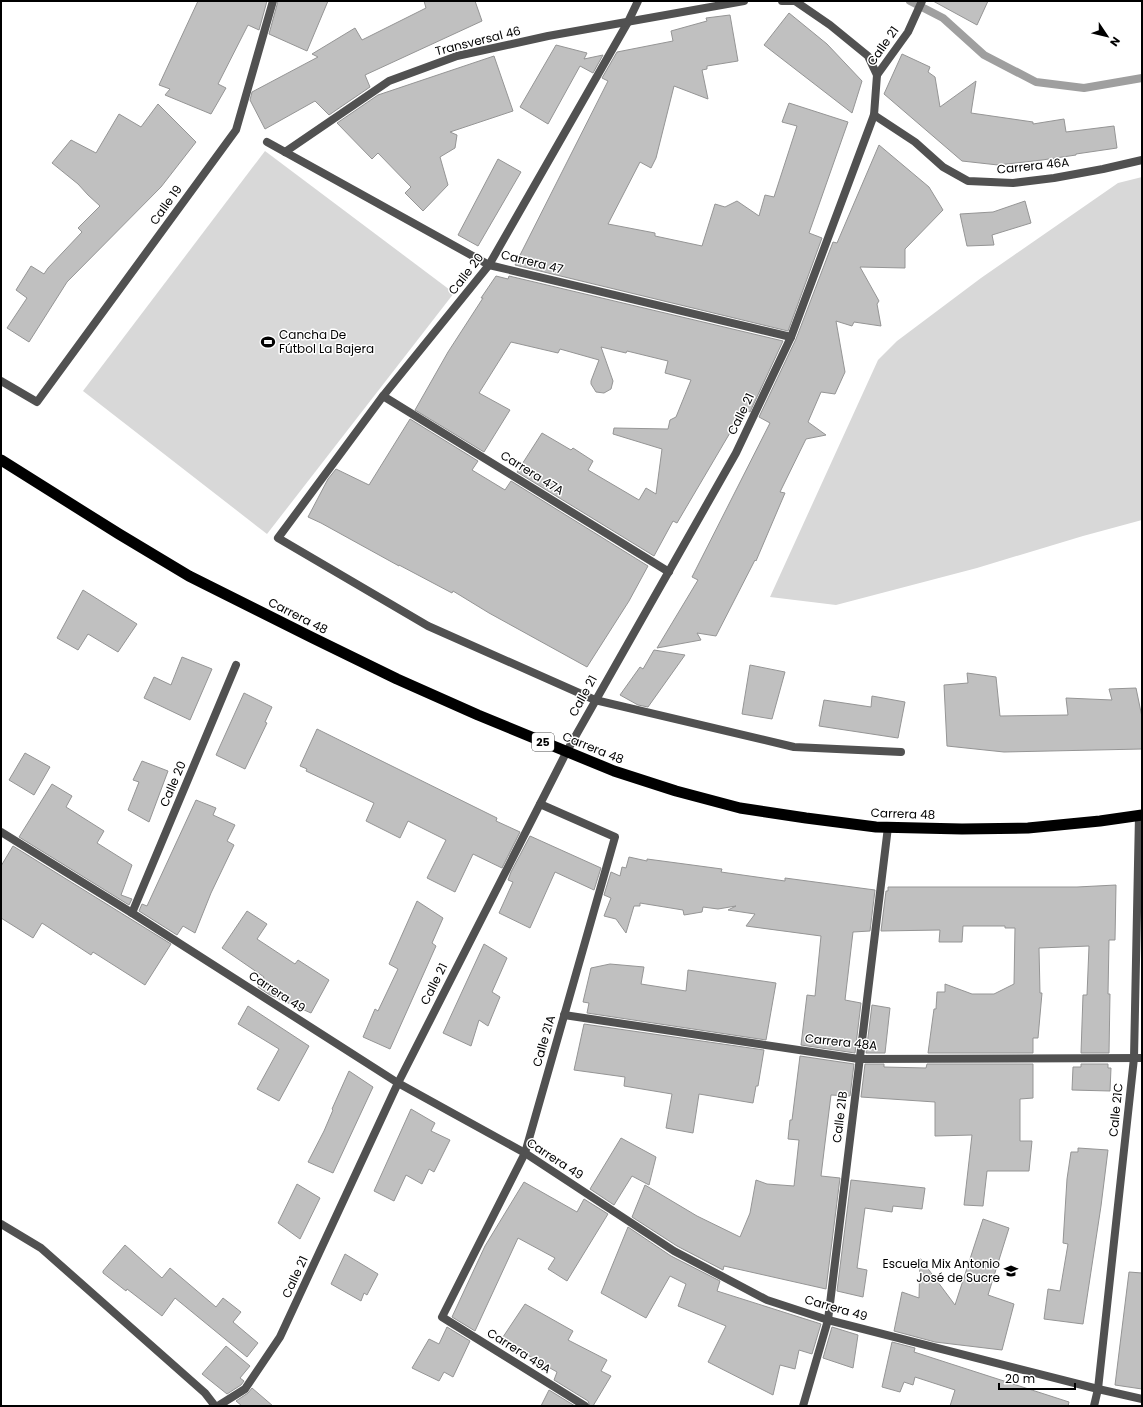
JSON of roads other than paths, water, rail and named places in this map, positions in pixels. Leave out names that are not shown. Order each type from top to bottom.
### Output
[{"type":"highway","name":"Carrera 48","points":[[1,460],[119,534],[190,576],[397,679],[478,715],[614,771],[676,791],[740,808],[876,827],[962,830],[1028,828],[1141,815]]},
{"type":"street","name":"Calle 19","points":[[1,381],[37,402],[236,130],[273,1]]},
{"type":"street","name":"Calle 20","points":[[595,700],[428,626],[278,538],[383,396],[490,265],[628,22],[638,1]]},
{"type":"street","points":[[628,22],[744,1]]},
{"type":"street","points":[[782,1],[795,1],[830,25],[868,56],[877,75]]},
{"type":"street","name":"Calle 21","points":[[216,1406],[245,1389],[280,1337],[398,1083],[566,751],[736,453],[791,337],[874,115],[877,75],[908,32],[922,1]]},
{"type":"street","name":"Transversal 46","points":[[285,152],[389,81],[457,56],[548,36],[628,22]]},
{"type":"street","name":"Carrera 46A","points":[[874,115],[915,142],[943,167],[968,181],[1013,183],[1054,178],[1142,160]]},
{"type":"street","name":"Carrera 47","points":[[267,142],[490,265],[791,337]]},
{"type":"street","name":"Carrera 47A","points":[[383,396],[669,572]]},
{"type":"street","name":"Calle 20","points":[[132,912],[236,665]]},
{"type":"street","points":[[595,700],[794,747],[901,752]]},
{"type":"street","name":"Calle 21A","points":[[442,1317],[525,1153],[615,837],[540,804]]},
{"type":"street","name":"Calle 21C","points":[[1094,1406],[1098,1388],[1138,1058],[1141,815]]},
{"type":"street","name":"Calle 21B","points":[[803,1406],[828,1320],[888,827]]},
{"type":"street","name":"Carrera 49","points":[[1,832],[132,912],[398,1083],[525,1153],[674,1251],[767,1300],[828,1320],[1142,1398]]},
{"type":"street","name":"Carrera 48A","points":[[564,1015],[859,1059],[1138,1058]]},
{"type":"street","points":[[1,1224],[41,1248],[205,1393],[216,1406]]},
{"type":"street","name":"Carrera 49A","points":[[442,1317],[585,1406]]},
{"type":"waterway","points":[[910,1],[943,18],[984,55],[1036,82],[1084,88],[1142,78]]},
{"type":"place","name":"Cancha De Fútbol La Bajera","points":[[268,342]]},
{"type":"place","name":"Escuela Mix Antonio José de Sucre","points":[[1011,1271]]}]
